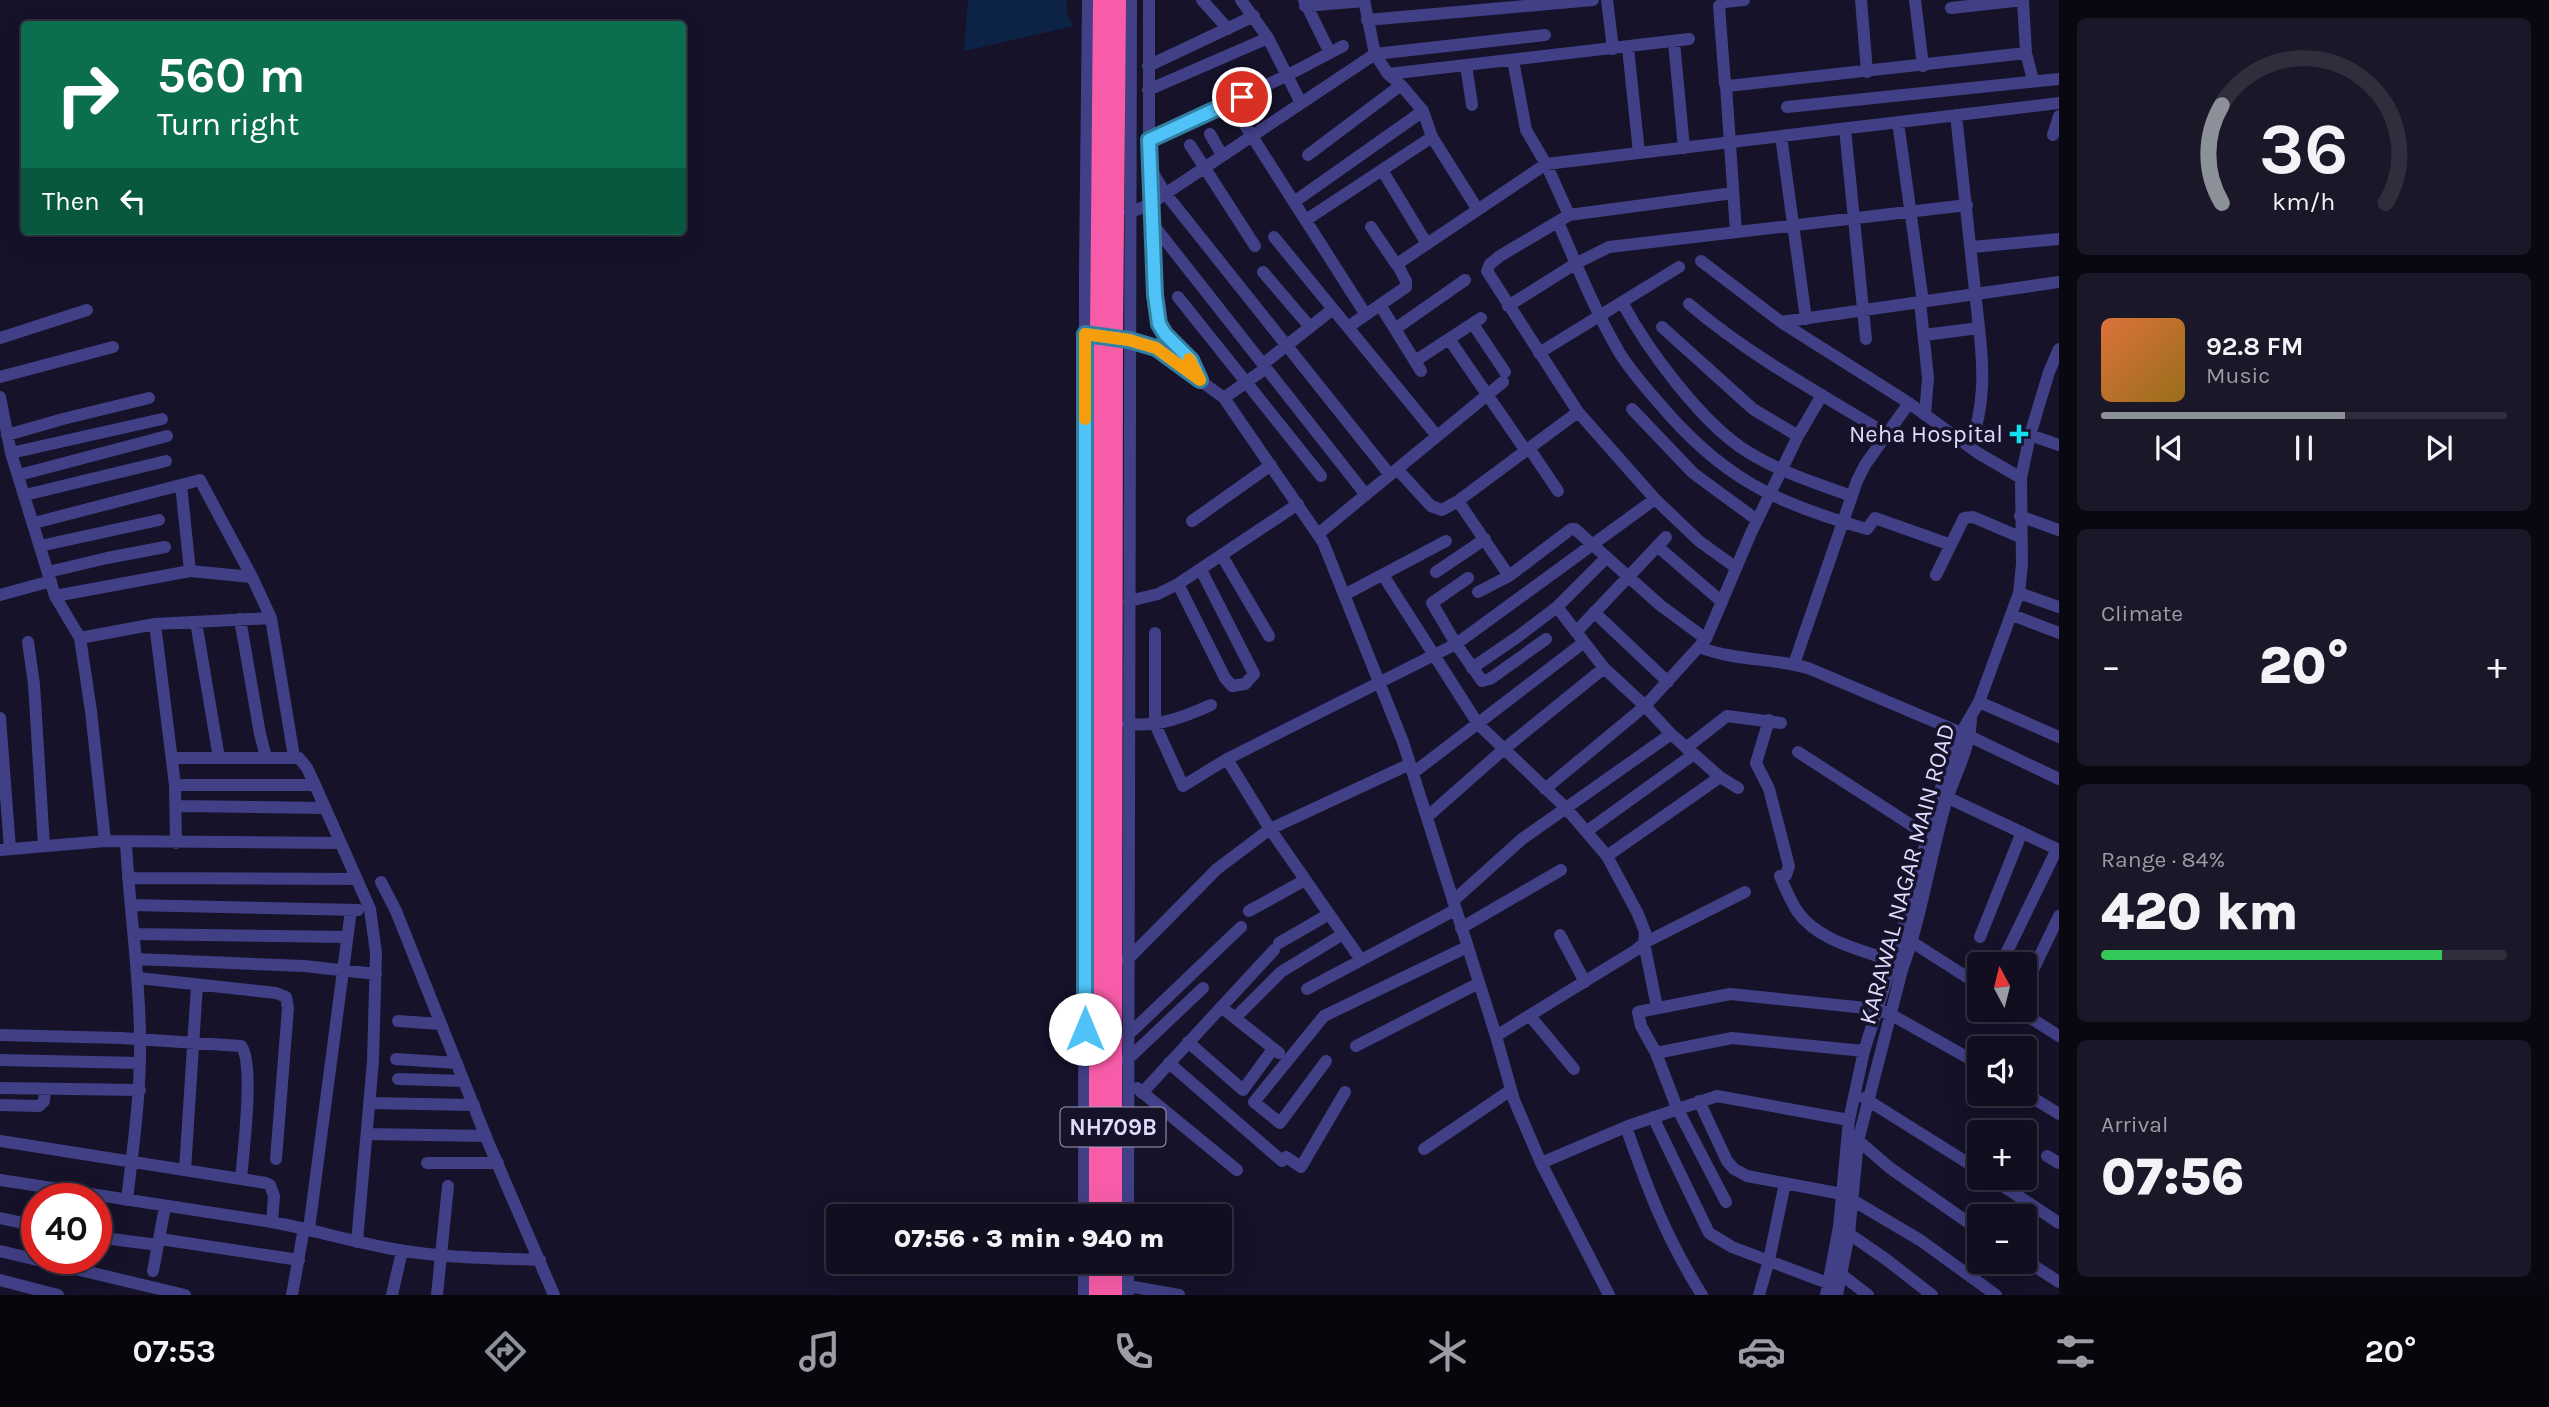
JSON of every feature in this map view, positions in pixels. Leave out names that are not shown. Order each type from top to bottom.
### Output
[{"type":"highway","name":"NH709B","points":[[1099,1204],[1113,1037],[1102,0]]},
{"type":"highway","name":"NH709B","points":[[1113,1204],[1117,0]]},
{"type":"highway","points":[[1098,1274],[1098,1295]]},
{"type":"highway","points":[[1117,1274],[1123,1292]]},
{"type":"street","points":[[1084,1204],[1087,0]]},
{"type":"street","points":[[1128,1204],[1126,1061],[1113,1037],[1128,960],[1128,724],[1137,599],[1135,342],[1141,208],[1131,0]]},
{"type":"street","points":[[1149,0],[1149,166],[1141,208],[1366,495]]},
{"type":"street","points":[[1202,0],[1228,29]]},
{"type":"street","points":[[1241,0],[1268,38],[1301,103]]},
{"type":"street","points":[[1367,20],[1534,3],[1593,0]]},
{"type":"street","points":[[1607,0],[1613,49]]},
{"type":"street","points":[[1736,232],[1719,6],[1724,2],[1744,0]]},
{"type":"street","points":[[1861,0],[1867,72]]},
{"type":"street","points":[[1915,0],[1923,66]]},
{"type":"street","points":[[1951,8],[2023,0],[2026,53],[2033,80]]},
{"type":"street","points":[[1329,53],[1304,3],[1364,1],[1375,54],[1388,74],[1423,111],[1432,137],[1478,210]]},
{"type":"street","points":[[1148,66],[1254,16]]},
{"type":"street","points":[[1141,208],[1375,54],[1545,34]]},
{"type":"street","points":[[1148,90],[1268,38]]},
{"type":"street","points":[[1388,74],[1689,39]]},
{"type":"street","points":[[1674,42],[1684,148]]},
{"type":"street","points":[[1149,140],[1288,75],[1343,46]]},
{"type":"street","points":[[1628,48],[1639,153]]},
{"type":"street","points":[[1726,86],[2026,53]]},
{"type":"street","points":[[1513,60],[1526,130],[1546,164],[1570,215]]},
{"type":"street","points":[[1465,65],[1472,105]]},
{"type":"street","points":[[1787,107],[2059,79]]},
{"type":"street","points":[[1308,155],[1401,85]]},
{"type":"street","points":[[1396,264],[1546,164],[2059,103]]},
{"type":"street","points":[[1294,202],[1423,111]]},
{"type":"street","points":[[1956,115],[1972,247],[1983,389],[1981,411],[1969,446]]},
{"type":"street","points":[[2053,135],[2059,116]]},
{"type":"street","points":[[1241,119],[1366,315]]},
{"type":"street","points":[[1898,122],[1921,302],[1928,389],[1925,415]]},
{"type":"street","points":[[1845,129],[1866,339]]},
{"type":"street","points":[[1210,134],[1222,155]]},
{"type":"street","points":[[1781,136],[1806,319]]},
{"type":"street","points":[[1306,220],[1432,137]]},
{"type":"street","points":[[1190,145],[1255,246]]},
{"type":"street","points":[[1149,166],[1165,193],[1393,472],[1436,509],[1441,510],[1458,501],[1578,412]]},
{"type":"street","points":[[1382,170],[1427,244]]},
{"type":"street","points":[[1733,193],[1570,215],[1517,245],[1487,268],[1488,275],[1578,412],[1655,499],[1699,541],[1735,567]]},
{"type":"street","points":[[1508,306],[1575,264],[1608,247],[1967,205]]},
{"type":"street","points":[[1151,222],[1159,324],[1165,334],[1191,360],[1200,380]]},
{"type":"street","points":[[1558,222],[1600,316],[1631,371],[1682,431],[1727,471],[1769,495],[1842,522],[1867,529],[1875,518],[1951,545]]},
{"type":"street","points":[[1348,327],[1407,285],[1371,227]]},
{"type":"street","points":[[1274,237],[1437,436]]},
{"type":"street","points":[[1972,247],[2059,239]]},
{"type":"street","points":[[1702,261],[1781,323],[1909,403],[1969,446],[2021,478]]},
{"type":"street","points":[[1539,353],[1679,267]]},
{"type":"street","points":[[1263,272],[1310,327]]},
{"type":"street","points":[[1395,329],[1465,280]]},
{"type":"street","points":[[1781,323],[2059,282]]},
{"type":"street","points":[[1178,297],[1321,476]]},
{"type":"street","points":[[1622,302],[1646,343],[1718,429],[1747,452],[1782,471],[1851,496]]},
{"type":"street","points":[[1689,304],[1765,362],[1887,434]]},
{"type":"street","points":[[1318,534],[1486,396],[1504,377],[1477,321],[1449,339],[1418,366],[1380,305]]},
{"type":"street","points":[[1224,398],[1247,383],[1287,345],[1333,309]]},
{"type":"street","points":[[0,338],[87,310]]},
{"type":"street","points":[[1662,327],[1753,409],[1798,436]]},
{"type":"street","points":[[1924,335],[1979,328]]},
{"type":"street","points":[[1085,334],[1156,348],[1224,398],[1318,534],[1346,594],[1411,768],[1511,1090],[1541,1163],[1609,1295]]},
{"type":"street","points":[[1449,339],[1486,396],[1558,491]]},
{"type":"street","points":[[0,377],[113,347]]},
{"type":"street","name":"KARAWAL NAGAR MAIN ROAD","points":[[1834,1284],[1844,1230],[1852,1131],[1864,1051],[1927,838],[2019,593],[2022,564],[2021,478],[2030,435],[2049,372],[2059,349]]},
{"type":"street","points":[[1545,789],[1645,706],[1703,643],[1757,520],[1798,436],[1822,395]]},
{"type":"street","points":[[0,397],[13,457],[55,596],[80,638],[91,710],[104,841]]},
{"type":"street","points":[[7,435],[149,398]]},
{"type":"street","points":[[1794,664],[1851,496],[1866,465],[1909,403]]},
{"type":"street","points":[[1632,409],[1693,473],[1757,520]]},
{"type":"street","points":[[0,464],[13,457],[162,419]]},
{"type":"street","points":[[2030,435],[2059,445]]},
{"type":"street","points":[[19,475],[167,436]]},
{"type":"street","points":[[25,495],[166,461]]},
{"type":"street","points":[[1192,521],[1271,465]]},
{"type":"street","points":[[34,523],[200,480],[271,618],[294,757]]},
{"type":"street","points":[[181,485],[190,571]]},
{"type":"street","points":[[1155,633],[1150,725],[1183,786],[1227,759],[1456,644],[1655,499]]},
{"type":"street","points":[[1458,501],[1509,576]]},
{"type":"street","points":[[1137,599],[1178,584],[1298,504]]},
{"type":"street","points":[[1936,575],[1962,521],[1968,516],[2020,537]]},
{"type":"street","points":[[2020,516],[2059,530]]},
{"type":"street","points":[[40,546],[159,520]]},
{"type":"street","points":[[1478,592],[1509,576],[1571,529],[1579,530],[1606,558],[1703,643],[1737,658],[1794,664],[1966,735],[2059,779]]},
{"type":"street","points":[[1436,572],[1485,539]]},
{"type":"street","points":[[1346,594],[1446,541]]},
{"type":"street","points":[[1128,960],[1217,869],[1270,830],[1411,768],[1478,724],[1579,637],[1594,612],[1661,542],[1722,602]]},
{"type":"street","points":[[0,595],[107,558],[165,547]]},
{"type":"street","points":[[1222,556],[1269,636]]},
{"type":"street","points":[[1472,668],[1556,607],[1606,558]]},
{"type":"street","points":[[1178,584],[1225,678],[1232,686],[1245,684],[1254,674],[1201,570]]},
{"type":"street","points":[[55,596],[190,571],[252,577]]},
{"type":"street","points":[[1383,575],[1478,724],[1566,807],[1607,856],[1645,932],[1644,943],[1657,1007]]},
{"type":"street","points":[[1468,578],[1433,602],[1456,644],[1480,679],[1485,681],[1546,639]]},
{"type":"street","points":[[2019,593],[2059,607]]},
{"type":"street","points":[[1556,607],[1604,668],[1671,734],[1720,777],[1738,788]]},
{"type":"street","points":[[1594,612],[1668,682]]},
{"type":"street","points":[[2012,615],[2059,634]]},
{"type":"street","points":[[80,638],[155,624],[271,618]]},
{"type":"street","points":[[240,619],[266,757]]},
{"type":"street","points":[[196,622],[219,758]]},
{"type":"street","points":[[155,624],[175,785],[176,843]]},
{"type":"street","points":[[28,642],[44,846]]},
{"type":"street","points":[[1427,817],[1504,749],[1604,668]]},
{"type":"street","points":[[1979,702],[2059,737]]},
{"type":"street","points":[[1128,724],[1150,725],[1184,717],[1211,705]]},
{"type":"street","points":[[1587,831],[1690,751],[1727,716],[1775,722],[1756,763],[1769,789],[1789,866],[1786,875],[1780,876],[1797,911],[1811,926],[1827,937],[1892,961]]},
{"type":"street","points":[[0,718],[5,850],[104,841],[341,843]]},
{"type":"street","points":[[1307,989],[1454,906],[1522,839],[1671,734]]},
{"type":"street","points":[[1798,752],[1920,830],[1927,838]]},
{"type":"street","points":[[172,758],[294,757],[304,762],[370,909],[376,974],[369,1103],[357,1242]]},
{"type":"street","points":[[1227,759],[1270,830],[1361,960]]},
{"type":"street","points":[[1607,856],[1720,777]]},
{"type":"street","points":[[175,785],[315,785]]},
{"type":"street","points":[[1943,796],[2058,849],[2007,952]]},
{"type":"street","name":"KARAWAL NAGAR MAIN ROAD","points":[[1852,1131],[1868,1101],[1890,1014],[1912,943],[1943,796]]},
{"type":"street","points":[[177,806],[326,808]]},
{"type":"street","points":[[1980,937],[2022,832]]},
{"type":"street","points":[[126,842],[141,1039],[140,1090],[127,1200]]},
{"type":"street","points":[[1461,928],[1561,870]]},
{"type":"street","points":[[128,878],[357,879]]},
{"type":"street","points":[[1249,911],[1305,880]]},
{"type":"street","points":[[381,882],[396,911],[486,1136],[554,1295]]},
{"type":"street","points":[[1496,1036],[1644,943],[1745,892]]},
{"type":"street","points":[[131,905],[370,909]]},
{"type":"street","points":[[292,1295],[307,1228],[351,910]]},
{"type":"street","points":[[1142,1093],[1276,947],[1329,914]]},
{"type":"street","points":[[2037,962],[2059,916]]},
{"type":"street","points":[[1113,1037],[1241,927]]},
{"type":"street","points":[[134,934],[348,937]]},
{"type":"street","points":[[1235,1018],[1286,968],[1342,934]]},
{"type":"street","points":[[1560,935],[1585,982]]},
{"type":"street","points":[[1912,943],[1967,977]]},
{"type":"street","points":[[1326,1060],[1280,1123],[1254,1102],[1320,1021],[1467,947]]},
{"type":"street","points":[[136,959],[376,974]]},
{"type":"street","points":[[138,978],[276,993],[286,997],[288,1008],[276,1159]]},
{"type":"street","points":[[1356,1046],[1479,983]]},
{"type":"street","points":[[185,1170],[197,985]]},
{"type":"street","points":[[1126,1061],[1203,988]]},
{"type":"street","points":[[1726,1202],[1677,1108],[1656,1053],[1641,1026],[1638,1012],[1730,994],[1876,1009],[1890,1014],[1967,1057]]},
{"type":"street","points":[[1221,1007],[1287,1060]]},
{"type":"street","points":[[1530,1016],[1574,1069]]},
{"type":"street","points":[[398,1021],[441,1024]]},
{"type":"street","points":[[2036,1022],[2059,1037]]},
{"type":"street","points":[[0,1035],[235,1044],[244,1051],[246,1115],[240,1179]]},
{"type":"street","points":[[1656,1053],[1732,1038],[1864,1051]]},
{"type":"street","points":[[1188,1042],[1243,1090],[1273,1048]]},
{"type":"street","points":[[396,1059],[457,1063]]},
{"type":"street","points":[[0,1060],[140,1063]]},
{"type":"street","points":[[1169,1063],[1282,1161],[1286,1157],[1301,1167],[1345,1092]]},
{"type":"street","points":[[1127,1078],[1237,1170]]},
{"type":"street","points":[[398,1079],[464,1081]]},
{"type":"street","points":[[0,1088],[140,1090]]},
{"type":"street","points":[[0,1105],[40,1105],[44,1101],[44,1089]]},
{"type":"street","points":[[1424,1150],[1511,1090]]},
{"type":"street","points":[[1857,1093],[1967,1163]]},
{"type":"street","points":[[1541,1163],[1677,1108],[1717,1096],[1727,1096],[1852,1131],[1890,1168],[1967,1222]]},
{"type":"street","points":[[2037,1100],[2059,1114]]},
{"type":"street","points":[[1699,1101],[1727,1161],[1734,1169],[1746,1176],[1847,1197],[1920,1240],[1996,1295]]},
{"type":"street","points":[[369,1103],[474,1105]]},
{"type":"street","points":[[1653,1117],[1709,1233],[1732,1247],[1868,1295]]},
{"type":"street","points":[[1626,1127],[1664,1229],[1678,1258],[1702,1295]]},
{"type":"street","points":[[366,1134],[486,1136]]},
{"type":"street","points":[[0,1141],[266,1182],[274,1196],[272,1222]]},
{"type":"street","points":[[2047,1156],[2059,1163]]},
{"type":"street","points":[[427,1163],[498,1163]]},
{"type":"street","points":[[0,1180],[307,1228],[402,1251],[442,1256],[540,1260]]},
{"type":"street","points":[[1759,1295],[1785,1184]]},
{"type":"street","points":[[437,1295],[448,1186]]},
{"type":"street","points":[[2008,1190],[2059,1223]]},
{"type":"street","points":[[153,1271],[165,1207]]},
{"type":"street","points":[[0,1218],[21,1223]]},
{"type":"street","points":[[1844,1230],[1887,1259],[1932,1295]]},
{"type":"street","points":[[112,1238],[299,1260]]},
{"type":"street","points":[[0,1251],[185,1295]]},
{"type":"street","points":[[392,1295],[402,1251]]},
{"type":"street","points":[[2037,1268],[2059,1282]]},
{"type":"street","points":[[1084,1274],[1084,1295]]},
{"type":"street","points":[[1126,1274],[1123,1292],[1179,1295]]},
{"type":"street","points":[[0,1280],[58,1295]]},
{"type":"water","points":[[968,0],[1067,0],[1066,12],[1074,26],[964,51]]},
{"type":"slow traffic","points":[[1085,419],[1085,334],[1129,340],[1156,348],[1200,380],[1189,359]]},
{"type":"place","name":"Neha Hospital","points":[[2019,434]]},
{"type":"route","points":[[1085,1029],[1085,334],[1129,340],[1156,348],[1200,380],[1191,360],[1165,334],[1159,324],[1150,205],[1149,140],[1242,97]]}]
